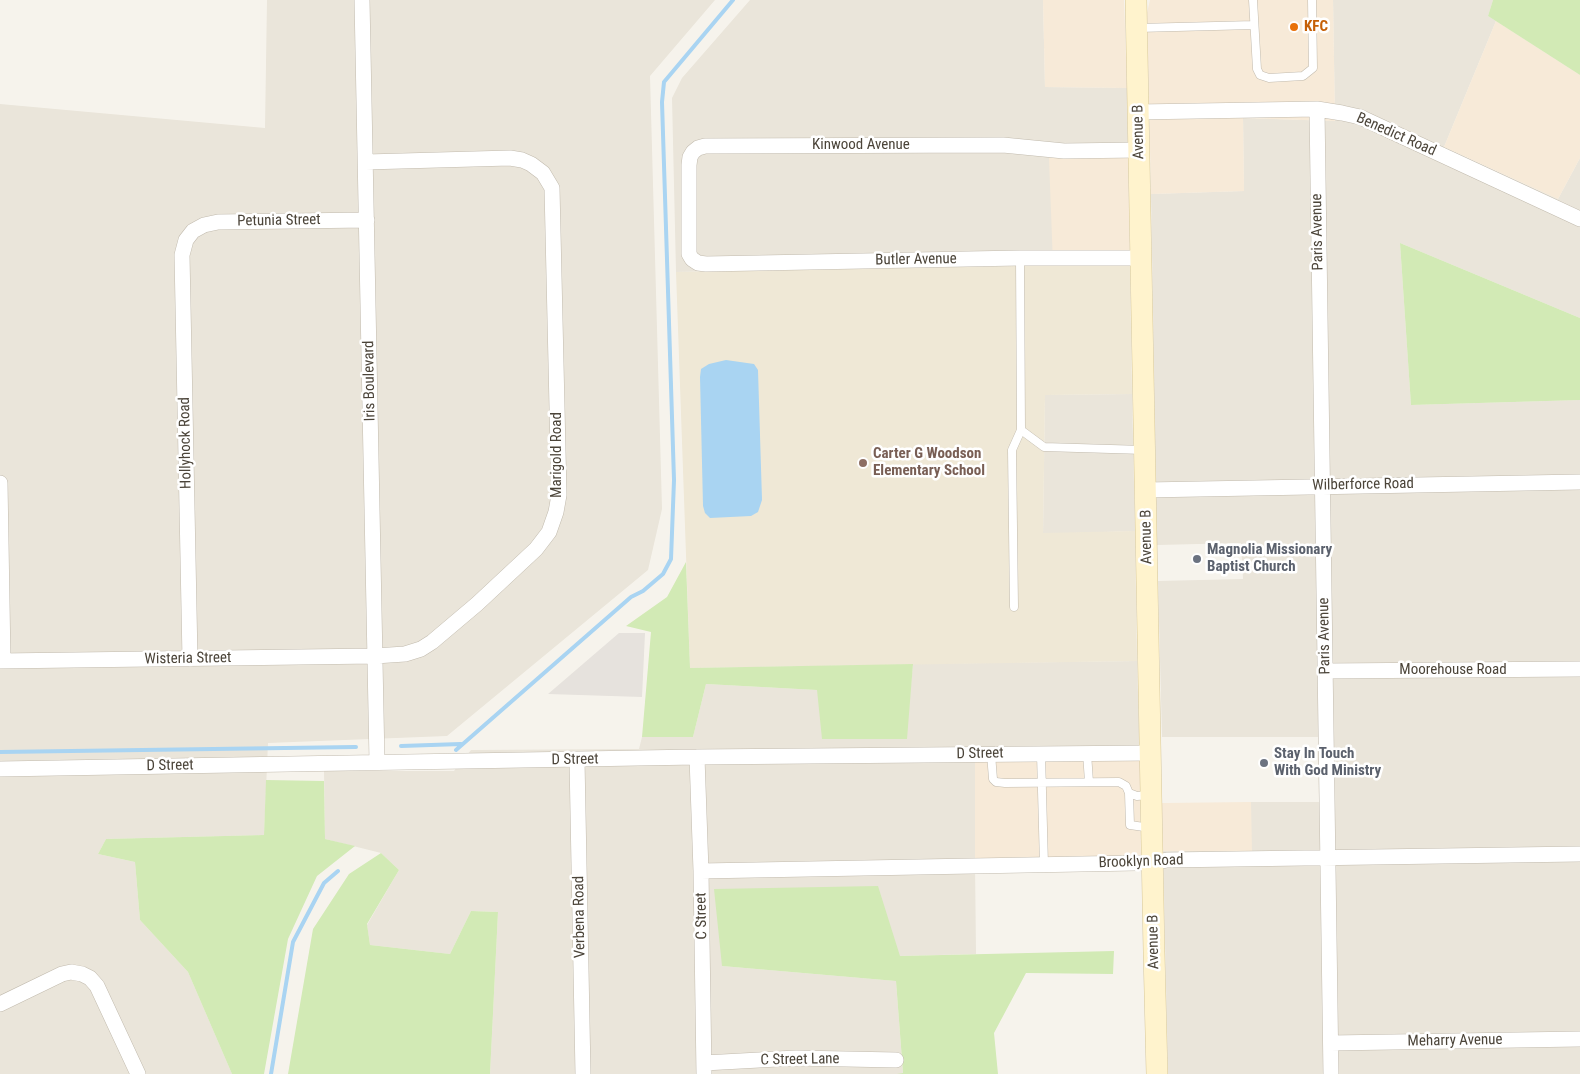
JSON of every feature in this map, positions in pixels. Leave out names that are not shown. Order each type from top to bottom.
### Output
[{"type":"main road","name":"Avenue B","points":[[1136,0],[1157,1074]]},
{"type":"street","name":"Iris Boulevard","points":[[362,0],[377,762]]},
{"type":"street","name":"Benedict Road","points":[[1138,112],[1316,109],[1360,117],[1580,219]]},
{"type":"street","name":"Paris Avenue","points":[[1316,109],[1331,1074]]},
{"type":"street","name":"Kinwood Avenue","points":[[692,259],[689,245],[689,165],[690,157],[698,148],[715,146],[1004,145],[1064,151],[1139,150]]},
{"type":"street","name":"Marigold Road","points":[[366,162],[510,158],[531,164],[543,173],[552,188],[558,495],[556,512],[549,532],[536,549],[477,604],[421,649],[406,654],[375,656]]},
{"type":"street","name":"Petunia Street","points":[[193,231],[204,225],[218,222],[367,220]]},
{"type":"street","name":"Hollyhock Road","points":[[190,659],[182,255],[186,240],[193,231]]},
{"type":"street","name":"Butler Avenue","points":[[692,259],[698,263],[706,264],[1020,258],[1142,258]]},
{"type":"street","name":"Wilberforce Road","points":[[1146,490],[1580,482]]},
{"type":"street","points":[[0,483],[2,661]]},
{"type":"street","name":"Wisteria Street","points":[[2,661],[375,656]]},
{"type":"street","name":"Moorehouse Road","points":[[1326,671],[1580,668]]},
{"type":"street","name":"D Street","points":[[0,769],[377,762],[1151,753]]},
{"type":"street","name":"C Street","points":[[697,758],[704,1068]]},
{"type":"street","name":"Verbena Road","points":[[577,760],[583,1074]]},
{"type":"street","name":"Brooklyn Road","points":[[701,871],[1152,863],[1167,860],[1580,854]]},
{"type":"street","points":[[0,1004],[62,974],[71,972],[90,978],[97,986],[138,1074]]},
{"type":"street","name":"Meharry Avenue","points":[[1331,1043],[1580,1039]]},
{"type":"street","name":"C Street Lane","points":[[704,1068],[796,1058],[896,1060]]},
{"type":"lane","points":[[1253,0],[1257,69],[1260,74],[1268,78],[1304,76],[1313,68],[1312,0]]},
{"type":"lane","points":[[1136,28],[1254,25]]},
{"type":"lane","points":[[1014,607],[1012,450],[1021,430],[1020,258]]},
{"type":"lane","points":[[1021,430],[1044,447],[1145,450]]},
{"type":"lane","points":[[1087,753],[1089,782]]},
{"type":"lane","points":[[991,754],[992,779],[996,782],[1119,782],[1126,786],[1129,793],[1128,818],[1130,825],[1152,828]]},
{"type":"lane","points":[[1041,754],[1044,865]]},
{"type":"lane","points":[[1129,793],[1137,796],[1151,795]]},
{"type":"shaded area","points":[[267,0],[715,0],[650,76],[662,509],[648,570],[447,736],[268,743],[264,835],[106,839],[98,854],[135,862],[140,920],[188,972],[232,1074],[0,1074],[0,104],[265,128]]},
{"type":"shaded area","points":[[750,0],[1043,0],[1045,87],[1127,88],[1128,158],[1053,265],[676,272],[672,98],[682,78]]},
{"type":"shaded area","points":[[1043,0],[1124,0],[1127,88],[1045,87]]},
{"type":"shaded area","points":[[1150,0],[1333,0],[1335,121],[1243,118],[1244,191],[1151,194],[1147,13]]},
{"type":"shaded area","points":[[1333,0],[1493,0],[1488,16],[1496,21],[1444,147],[1558,199],[1580,158],[1580,318],[1400,243],[1411,405],[1580,400],[1580,1074],[1168,1074],[1163,851],[1251,851],[1251,802],[1319,802],[1318,737],[1162,737],[1158,581],[1243,579],[1241,543],[1157,545],[1151,194],[1244,191],[1243,118],[1335,121]]},
{"type":"shaded area","points":[[1496,21],[1580,75],[1580,158],[1558,199],[1444,147]]},
{"type":"shaded area","points":[[1049,158],[1128,158],[1130,264],[1053,265]]},
{"type":"shaded area","name":"Carter G Woodson Elementary School","points":[[1130,264],[1132,394],[1045,395],[1043,533],[1135,531],[1137,661],[690,668],[676,272]]},
{"type":"shaded area","points":[[1132,394],[1135,531],[1043,534],[1045,395]]},
{"type":"shaded area","points":[[619,633],[645,633],[642,697],[548,694]]},
{"type":"shaded area","points":[[1137,661],[1140,759],[975,862],[976,954],[899,956],[722,966],[896,981],[903,1074],[490,1074],[498,912],[471,911],[450,954],[370,945],[367,925],[399,870],[381,853],[325,839],[324,771],[454,771],[471,750],[639,749],[642,737],[693,737],[706,684],[817,690],[906,739],[913,664]]},
{"type":"shaded area","points":[[1140,759],[1141,859],[975,862],[975,760]]},
{"type":"shaded area","points":[[1251,802],[1252,851],[1163,851],[1162,803]]},
{"type":"green space","points":[[1493,0],[1580,0],[1580,75],[1488,16]]},
{"type":"green space","points":[[1400,243],[1580,318],[1580,400],[1411,405]]},
{"type":"green space","points":[[686,562],[690,668],[913,664],[907,739],[822,739],[817,690],[706,684],[693,737],[642,737],[651,632],[626,626],[667,597]]},
{"type":"green space","points":[[266,780],[324,781],[325,839],[355,846],[317,876],[288,939],[264,1074],[232,1074],[188,972],[140,920],[135,862],[98,854],[106,839],[264,835]]},
{"type":"green space","points":[[381,853],[399,870],[367,924],[370,945],[450,954],[471,911],[498,912],[490,1074],[288,1074],[313,929],[349,874]]},
{"type":"green space","points":[[878,886],[900,956],[1114,951],[1113,974],[1026,973],[994,1033],[998,1074],[897,1074],[903,1073],[896,981],[722,966],[714,889]]},
{"type":"water","points":[[726,360],[754,364],[758,370],[762,500],[758,512],[751,516],[710,518],[705,513],[703,506],[700,377],[701,369],[709,364]]},
{"type":"waterway","points":[[456,750],[631,597],[643,591],[663,574],[671,559],[674,480],[662,102],[664,82],[733,0]]},
{"type":"waterway","points":[[401,746],[461,744]]},
{"type":"waterway","points":[[0,752],[356,747]]},
{"type":"waterway","points":[[271,1074],[293,942],[324,883],[338,871]]},
{"type":"place","name":"KFC","points":[[1294,27]]},
{"type":"place","name":"Carter G Woodson Elementary School","points":[[863,463]]},
{"type":"place","name":"Magnolia Missionary Baptist Church","points":[[1197,559]]},
{"type":"place","name":"Stay In Touch With God Ministry","points":[[1264,763]]}]
